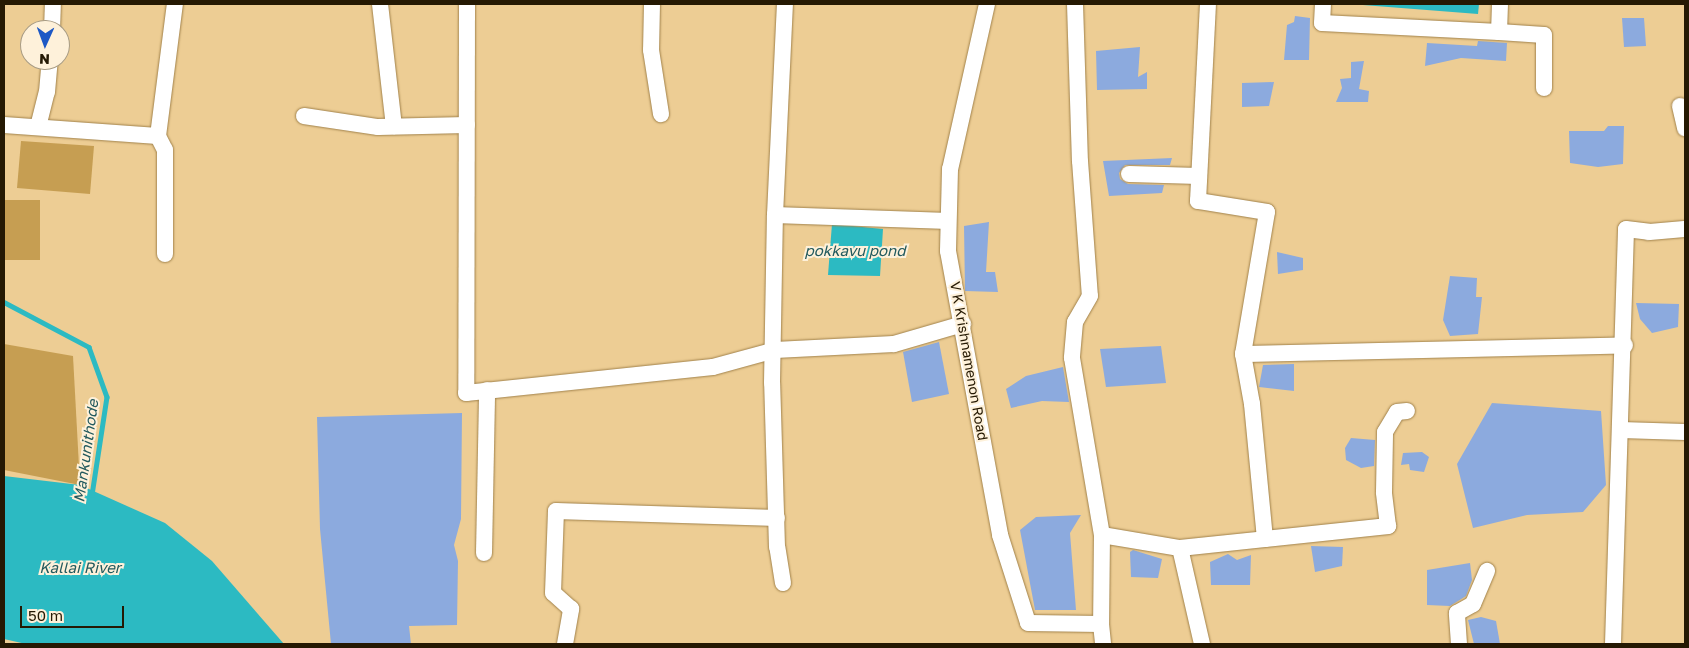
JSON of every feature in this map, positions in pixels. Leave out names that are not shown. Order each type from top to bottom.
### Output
[{"type":"street","points":[[52,20],[53,4]]},
{"type":"street","points":[[380,4],[394,126]]},
{"type":"street","points":[[467,4],[466,392],[713,367],[775,350],[894,344],[964,324]]},
{"type":"street","points":[[652,4],[651,50],[661,114]]},
{"type":"street","points":[[783,583],[777,547],[772,383],[775,350],[775,215],[785,4]]},
{"type":"street","name":"V K Krishnamenon Road","points":[[988,4],[950,169],[948,251],[964,324],[1000,535],[1028,623],[1101,624]]},
{"type":"street","points":[[1075,4],[1080,161],[1090,296],[1075,322],[1072,358],[1102,535],[1101,624],[1103,644]]},
{"type":"street","points":[[1208,4],[1198,201],[1268,212],[1243,354],[1252,404],[1265,539]]},
{"type":"street","points":[[1323,4],[1322,23],[1544,35],[1544,88]]},
{"type":"street","points":[[1499,32],[1500,4]]},
{"type":"street","points":[[165,254],[165,150],[158,136],[172,48],[171,5]]},
{"type":"street","points":[[38,127],[47,92],[49,70]]},
{"type":"street","points":[[1680,106],[1685,128]]},
{"type":"street","points":[[304,116],[394,126],[467,126]]},
{"type":"street","points":[[4,125],[158,136]]},
{"type":"street","points":[[1129,174],[1199,176]]},
{"type":"street","points":[[775,215],[948,221]]},
{"type":"street","points":[[1613,644],[1625,345],[1626,229],[1649,232],[1685,229]]},
{"type":"street","points":[[1243,354],[1625,345]]},
{"type":"street","points":[[484,553],[487,390]]},
{"type":"street","points":[[1102,535],[1180,548],[1388,526],[1384,492],[1385,432],[1397,412],[1407,411]]},
{"type":"street","points":[[1621,430],[1685,432]]},
{"type":"street","points":[[565,644],[571,609],[553,593],[556,511],[777,518]]},
{"type":"street","points":[[1180,548],[1202,644]]},
{"type":"street","points":[[1459,644],[1457,613],[1473,604],[1487,571]]},
{"type":"shaded area","points":[[21,141],[94,146],[90,194],[17,188]]},
{"type":"shaded area","points":[[4,200],[40,200],[40,260],[4,260]]},
{"type":"shaded area","points":[[4,344],[73,356],[80,485],[4,470]]},
{"type":"water","points":[[1350,4],[1479,4],[1478,14]]},
{"type":"water","name":"pokkavu pond","points":[[832,224],[883,229],[880,276],[828,275]]},
{"type":"water","name":"Kallai River","points":[[4,476],[80,485],[165,523],[212,561],[284,644],[26,644],[4,639]]},
{"type":"building","points":[[1295,16],[1310,18],[1309,60],[1284,60],[1287,25],[1294,22]]},
{"type":"building","points":[[1622,18],[1644,18],[1646,46],[1624,47]]},
{"type":"building","points":[[1478,41],[1507,43],[1506,61],[1461,58],[1425,66],[1427,43],[1477,46]]},
{"type":"building","points":[[1140,47],[1138,77],[1147,72],[1147,89],[1097,90],[1096,51]]},
{"type":"building","points":[[1364,61],[1359,89],[1369,91],[1368,102],[1336,102],[1342,88],[1340,79],[1351,78],[1351,62]]},
{"type":"building","points":[[1274,82],[1269,106],[1242,107],[1242,83]]},
{"type":"building","points":[[1608,126],[1624,126],[1623,164],[1598,167],[1570,163],[1569,131],[1604,131]]},
{"type":"building","points":[[1172,158],[1170,165],[1125,165],[1119,173],[1120,179],[1128,184],[1164,185],[1162,193],[1109,196],[1103,161]]},
{"type":"building","points":[[989,222],[986,272],[995,272],[998,292],[965,291],[964,226]]},
{"type":"building","points":[[1277,252],[1303,258],[1303,270],[1278,274]]},
{"type":"building","points":[[1450,276],[1477,278],[1476,297],[1482,297],[1478,334],[1450,336],[1443,320]]},
{"type":"building","points":[[1636,303],[1679,304],[1678,327],[1652,333],[1640,319]]},
{"type":"building","points":[[939,342],[949,394],[912,402],[903,352]]},
{"type":"building","points":[[1161,346],[1166,383],[1106,387],[1100,349]]},
{"type":"building","points":[[1294,364],[1294,391],[1259,387],[1263,365]]},
{"type":"building","points":[[1063,367],[1069,402],[1042,401],[1011,408],[1006,389],[1026,376]]},
{"type":"building","points":[[1492,403],[1601,411],[1606,485],[1583,512],[1527,515],[1473,528],[1457,464]]},
{"type":"building","points":[[462,413],[461,519],[454,545],[458,561],[457,625],[409,626],[411,644],[331,644],[320,529],[317,417]]},
{"type":"building","points":[[1351,438],[1375,440],[1374,466],[1361,468],[1346,460],[1345,448]]},
{"type":"building","points":[[1422,452],[1429,457],[1424,472],[1410,470],[1409,464],[1401,465],[1403,453]]},
{"type":"building","points":[[1081,515],[1070,533],[1076,610],[1035,610],[1020,530],[1036,517]]},
{"type":"building","points":[[1311,546],[1343,547],[1342,566],[1315,572]]},
{"type":"building","points":[[1133,550],[1162,559],[1158,578],[1131,577],[1130,552]]},
{"type":"building","points":[[1228,554],[1237,560],[1251,555],[1250,585],[1211,585],[1210,562]]},
{"type":"building","points":[[1470,563],[1472,580],[1466,596],[1450,606],[1427,605],[1427,570]]},
{"type":"building","points":[[1481,617],[1496,621],[1500,644],[1474,644],[1468,620]]},
{"type":"waterway","name":"Mankunithode","points":[[4,302],[89,347],[107,397],[92,495]]}]
